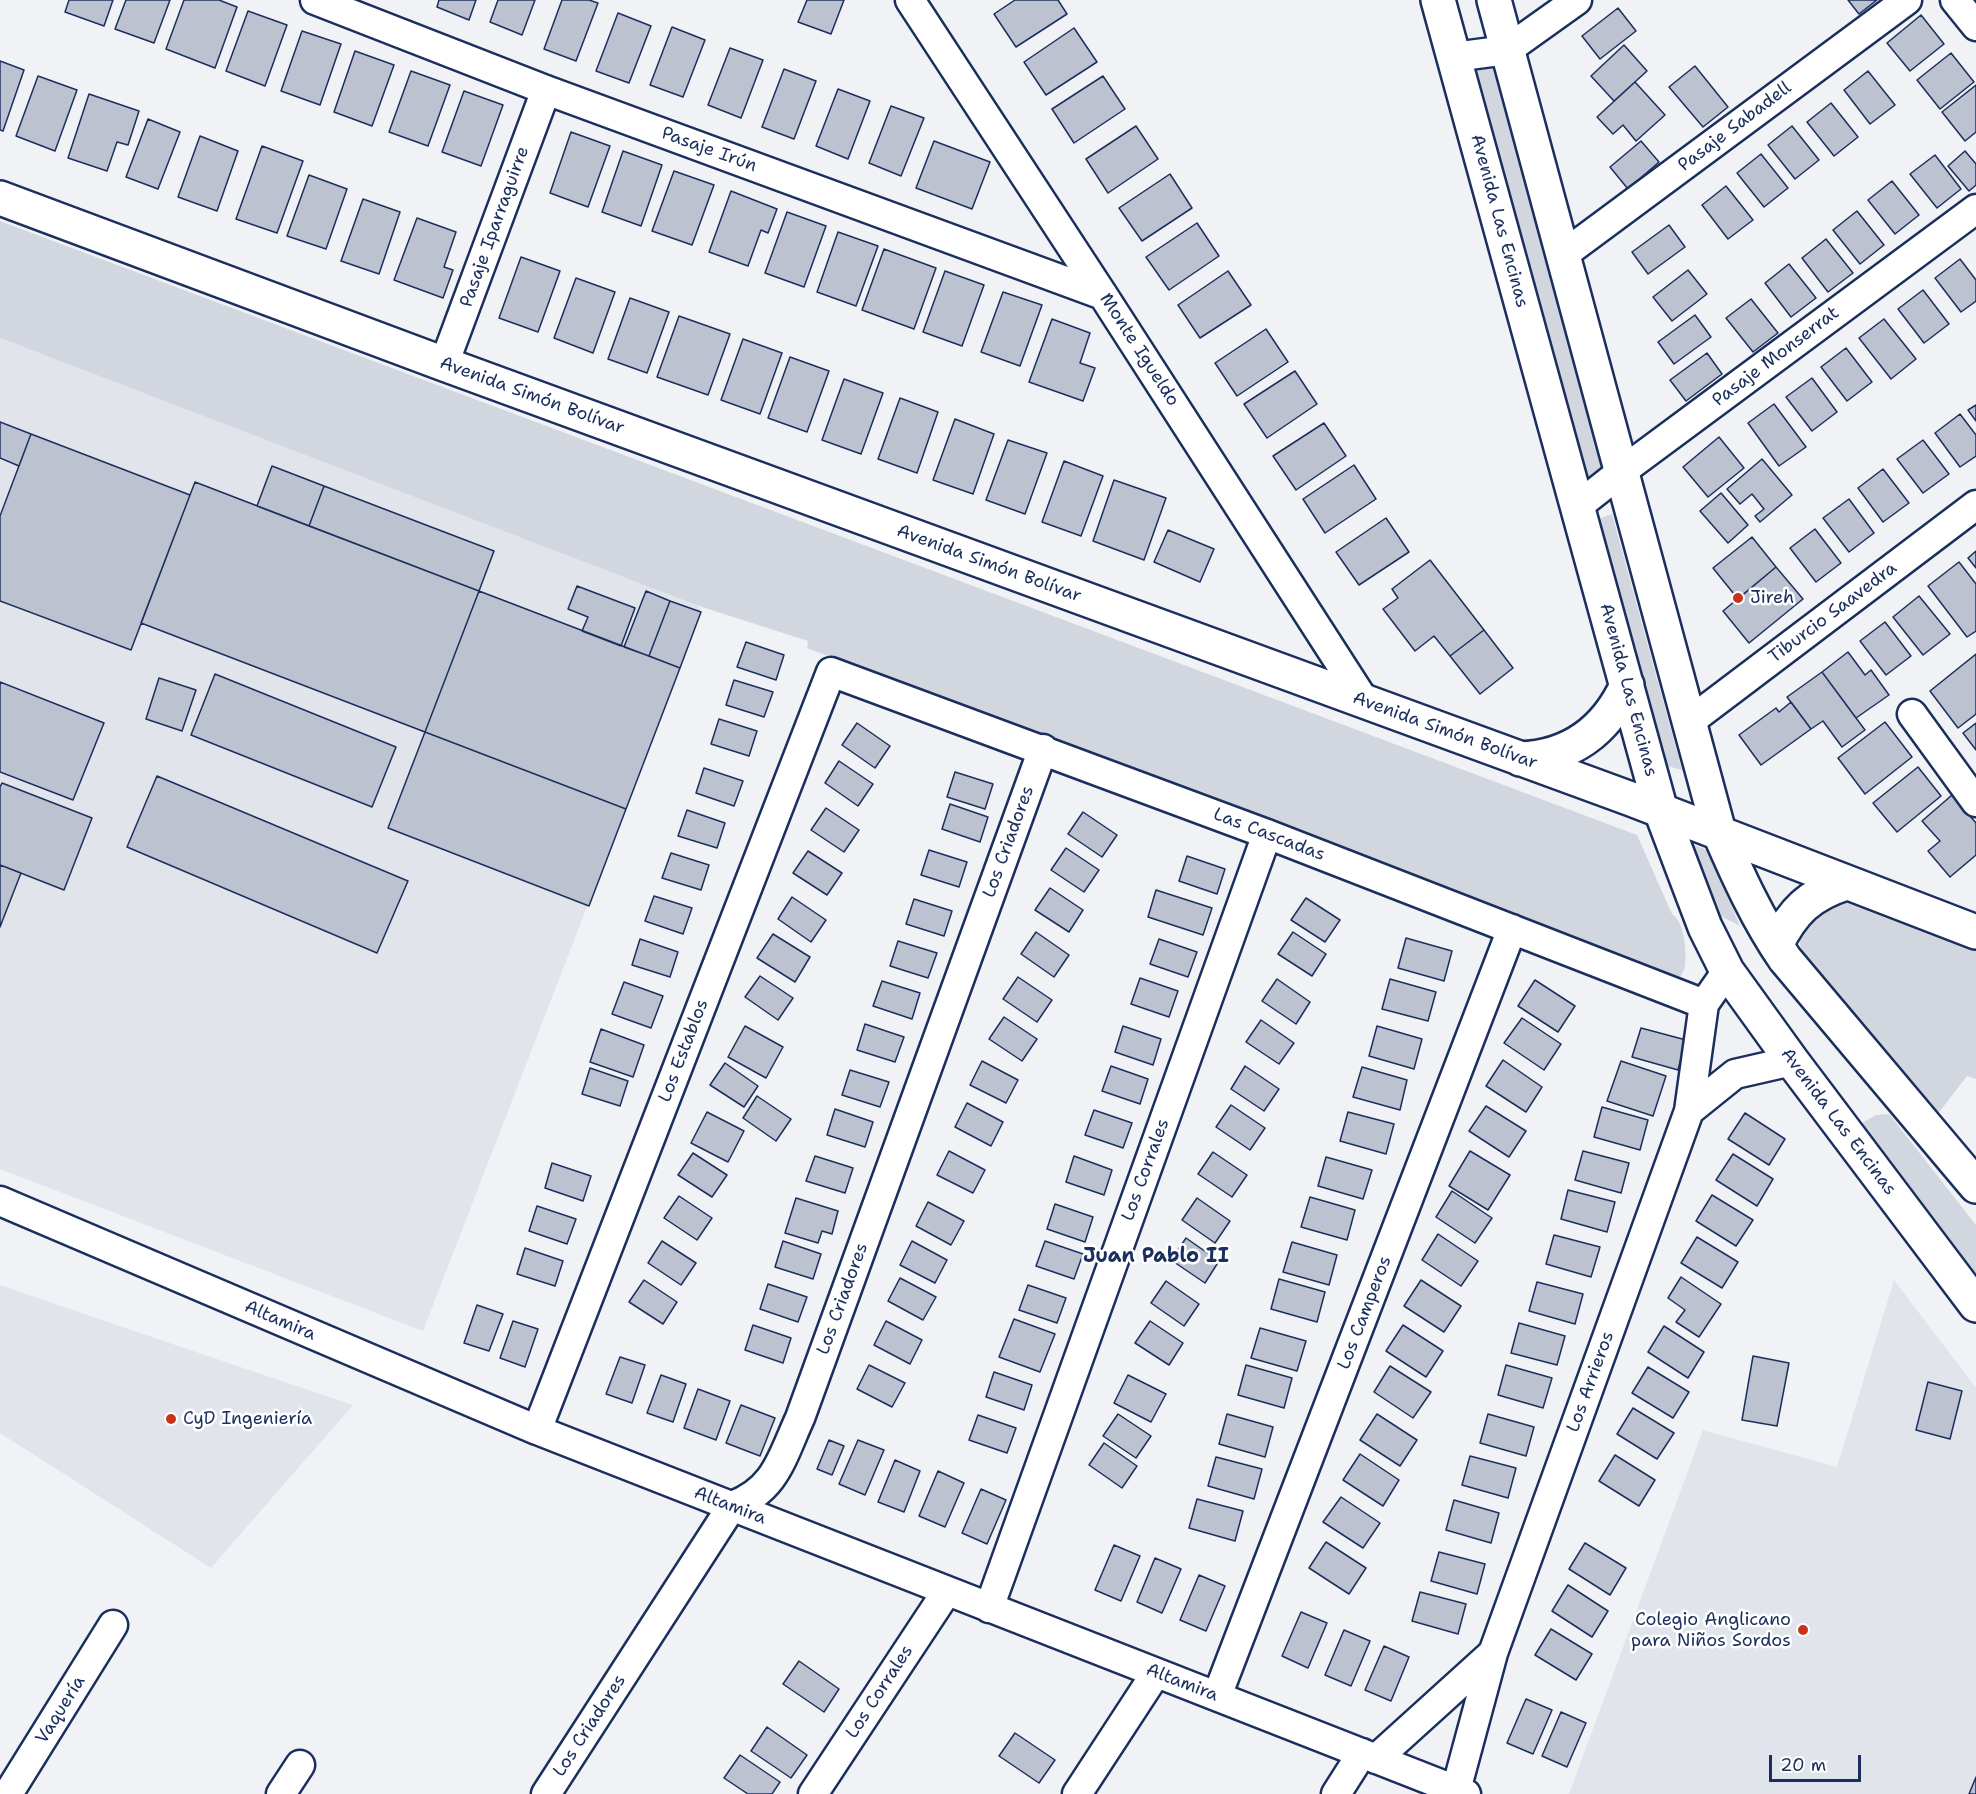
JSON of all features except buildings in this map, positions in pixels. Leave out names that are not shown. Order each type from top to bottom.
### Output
[{"type":"main road","name":"Avenida Las Encinas","points":[[1438,0],[1662,811],[1704,927],[1727,971],[1976,1305]]},
{"type":"main road","points":[[1494,0],[1719,832],[1734,867],[1776,945],[1807,986],[1976,1186]]},
{"type":"main road","name":"Avenida Simón Bolívar","points":[[0,198],[444,364],[1719,832],[1846,883],[1972,926]]},
{"type":"main road","points":[[1520,759],[1543,756],[1580,742],[1611,714],[1627,685]]},
{"type":"main road","points":[[1776,945],[1790,918],[1797,910],[1813,898],[1846,883]]},
{"type":"street","name":"Pasaje Irún","points":[[315,0],[546,90],[1103,295]]},
{"type":"street","name":"Monte Igueldo","points":[[910,0],[1365,702]]},
{"type":"street","points":[[1454,57],[1507,50],[1577,0]]},
{"type":"street","name":"Pasaje Sabadell","points":[[1563,255],[1907,0]]},
{"type":"street","points":[[1955,0],[1976,26]]},
{"type":"street","name":"Pasaje Iparraguirre","points":[[444,364],[546,90]]},
{"type":"street","name":"Pasaje Monserrat","points":[[1578,506],[1976,209]]},
{"type":"street","name":"Tiburcio Saavedra","points":[[1689,722],[1976,505]]},
{"type":"street","name":"Las Cascadas","points":[[831,672],[1267,834],[1704,1004]]},
{"type":"street","name":"Los Establos","points":[[537,1431],[831,672]]},
{"type":"street","points":[[1912,714],[1976,802]]},
{"type":"street","name":"Los Criadores","points":[[546,1794],[732,1506],[747,1501],[767,1484],[773,1475],[800,1418],[1043,749]]},
{"type":"street","name":"Los Corrales","points":[[989,1608],[1267,834]]},
{"type":"street","name":"Los Camperos","points":[[1217,1696],[1512,929]]},
{"type":"street","name":"Los Arrieros","points":[[1461,1792],[1493,1653],[1689,1111],[1704,1004],[1727,971]]},
{"type":"street","points":[[1689,1111],[1735,1074],[1792,1061]]},
{"type":"street","name":"Altamira","points":[[0,1201],[537,1431],[1461,1792]]},
{"type":"street","name":"Los Corrales","points":[[813,1794],[947,1591]]},
{"type":"street","name":"Vaquería","points":[[8,1794],[113,1625]]},
{"type":"street","name":"Los Arrieros","points":[[1336,1794],[1369,1756],[1493,1653]]},
{"type":"street","points":[[1077,1794],[1156,1673]]},
{"type":"street","points":[[281,1794],[300,1765]]},
{"type":"shaded area","points":[[1507,50],[1621,472],[1578,506],[1454,57]]},
{"type":"shaded area","points":[[0,221],[1637,835],[1672,914],[1682,930],[1686,953],[1684,971],[1679,979],[807,648],[808,641],[699,606],[0,338]]},
{"type":"shaded area","points":[[0,338],[699,606],[701,612],[423,1331],[0,1169]]},
{"type":"shaded area","points":[[1612,514],[1682,770],[1664,765],[1595,520]]},
{"type":"shaded area","points":[[1689,843],[1707,850],[1740,926],[1717,914]]},
{"type":"shaded area","points":[[1850,898],[1976,946],[1976,1079],[1967,1076],[1937,1115],[1807,962],[1803,953],[1800,936],[1813,911]]},
{"type":"shaded area","points":[[1889,1114],[1976,1225],[1976,1285],[1857,1126],[1876,1115]]},
{"type":"shaded area","name":"Colegio Anglicano para Niños Sordos","points":[[1894,1280],[1976,1388],[1976,1794],[1569,1794],[1703,1430],[1837,1467]]},
{"type":"shaded area","name":"CyD Ingeniería","points":[[0,1285],[353,1405],[211,1568],[0,1433]]},
{"type":"place","name":"Jireh","points":[[1738,598]]},
{"type":"place","name":"CyD Ingeniería","points":[[171,1419]]},
{"type":"place","name":"Colegio Anglicano para Niños Sordos","points":[[1803,1630]]},
{"type":"district","name":"Juan Pablo II","points":[[1156,1257]]}]
